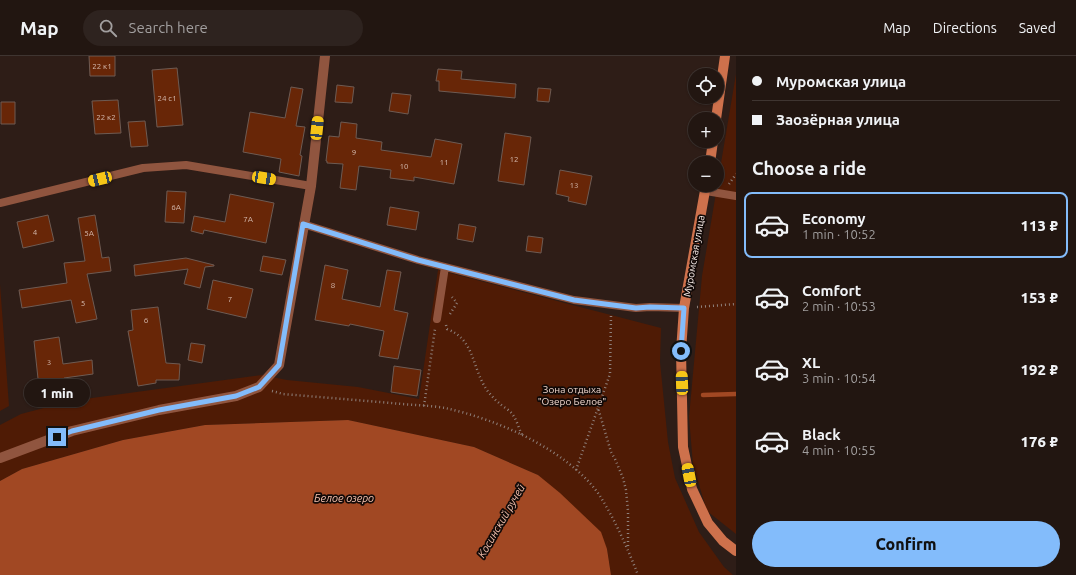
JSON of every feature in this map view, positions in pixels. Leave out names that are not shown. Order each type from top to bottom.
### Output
[{"type":"street","points":[[0,458],[72,431],[159,410],[236,396],[259,387],[279,365],[311,186],[325,56]]},
{"type":"street","points":[[717,112],[725,56]]},
{"type":"street","name":"Муромская улица","points":[[705,192],[684,308],[681,351],[684,447],[692,488],[708,523],[724,541],[736,551]]},
{"type":"lane","points":[[0,203],[143,168],[186,165],[311,186]]},
{"type":"lane","points":[[721,192],[736,196]]},
{"type":"lane","points":[[303,224],[418,260],[574,300],[611,306],[636,308],[684,308]]},
{"type":"lane","points":[[437,319],[445,267]]},
{"type":"path","points":[[442,284],[457,303],[446,320],[447,329],[453,331],[460,337],[472,352],[477,370],[485,387],[499,403],[513,414],[522,436]]},
{"type":"path","points":[[684,308],[736,304]]},
{"type":"path","points":[[576,470],[610,374],[611,306]]},
{"type":"path","points":[[424,406],[437,319]]},
{"type":"path","points":[[259,387],[283,394],[444,408],[484,419],[522,436],[551,451],[576,470],[599,496],[628,548],[638,575]]},
{"type":"path","points":[[598,408],[611,452],[616,459],[626,490],[628,511],[628,548]]},
{"type":"green space","points":[[736,74],[736,534],[707,511],[693,465],[689,417],[702,276],[716,192],[724,192],[724,156],[722,156]]},
{"type":"green space","name":"Зона отдыха \"Озеро Белое\"","points":[[438,270],[661,328],[660,362],[668,442],[675,478],[699,532],[724,567],[733,575],[611,575],[607,549],[538,475],[474,447],[348,420],[205,425],[123,440],[22,469],[0,481],[0,425],[21,414],[70,401],[262,375],[287,380],[358,387],[419,399]]},
{"type":"green space","points":[[0,284],[9,406],[0,411]]},
{"type":"water","name":"Белое озеро","points":[[348,420],[474,447],[538,475],[560,493],[601,532],[607,549],[611,575],[0,575],[0,481],[22,469],[123,440],[205,425]]},
{"type":"building","points":[[89,56],[115,56],[115,76],[90,76]]},
{"type":"building","points":[[177,68],[183,125],[157,127],[152,70]]},
{"type":"building","points":[[438,69],[462,71],[461,79],[516,84],[515,98],[439,91],[439,81],[436,81]]},
{"type":"building","points":[[337,85],[354,87],[352,103],[335,102]]},
{"type":"building","points":[[291,87],[303,89],[296,126],[305,127],[300,155],[302,156],[299,176],[279,172],[281,159],[243,152],[250,112],[285,118]]},
{"type":"building","points":[[538,88],[551,89],[549,102],[537,101]]},
{"type":"building","points":[[392,93],[411,95],[408,114],[389,111]]},
{"type":"building","points":[[118,100],[121,133],[95,134],[92,101]]},
{"type":"building","points":[[1,102],[15,102],[15,124],[1,124]]},
{"type":"building","points":[[145,121],[148,146],[131,147],[128,122]]},
{"type":"building","points":[[341,122],[357,124],[356,138],[382,142],[381,150],[431,157],[435,139],[462,144],[454,184],[414,177],[414,181],[390,178],[391,170],[359,166],[356,190],[340,188],[343,164],[327,163],[326,161],[329,136],[339,137]]},
{"type":"building","points":[[505,133],[531,137],[524,185],[498,181]]},
{"type":"building","points":[[560,170],[592,176],[586,205],[568,201],[569,197],[556,194]]},
{"type":"building","points":[[167,191],[186,192],[184,223],[165,222]]},
{"type":"building","points":[[230,194],[274,203],[266,243],[204,230],[203,234],[191,231],[194,216],[225,222]]},
{"type":"building","points":[[390,207],[419,212],[416,230],[387,225]]},
{"type":"building","points":[[48,215],[54,241],[23,248],[17,222]]},
{"type":"building","points":[[95,215],[102,258],[109,257],[111,271],[87,274],[97,319],[76,323],[71,300],[22,308],[19,290],[67,283],[64,263],[85,261],[78,218]]},
{"type":"building","points":[[459,224],[476,227],[473,242],[457,239]]},
{"type":"building","points":[[528,236],[543,238],[541,253],[526,251]]},
{"type":"building","points":[[263,256],[286,260],[282,275],[260,271]]},
{"type":"building","points":[[186,258],[214,265],[205,267],[200,288],[184,284],[188,269],[135,276],[134,265]]},
{"type":"building","points":[[325,265],[348,270],[342,299],[380,307],[387,270],[401,272],[394,310],[408,313],[398,359],[379,356],[384,331],[350,324],[349,326],[315,320]]},
{"type":"building","points":[[213,280],[253,289],[246,318],[207,309]]},
{"type":"building","points":[[158,307],[166,363],[180,364],[179,380],[156,380],[156,383],[138,386],[128,331],[133,330],[131,310]]},
{"type":"building","points":[[59,337],[63,364],[92,360],[93,374],[64,378],[65,384],[39,388],[34,341]]},
{"type":"building","points":[[191,343],[205,345],[202,363],[188,360]]},
{"type":"building","points":[[394,366],[421,370],[417,396],[391,392]]},
{"type":"waterway","name":"Косинский ручей","points":[[703,395],[736,394]]},
{"type":"route","points":[[57,437],[72,431],[159,410],[236,396],[259,387],[279,365],[303,224],[418,260],[574,300],[611,306],[636,308],[684,308],[681,351]]}]
